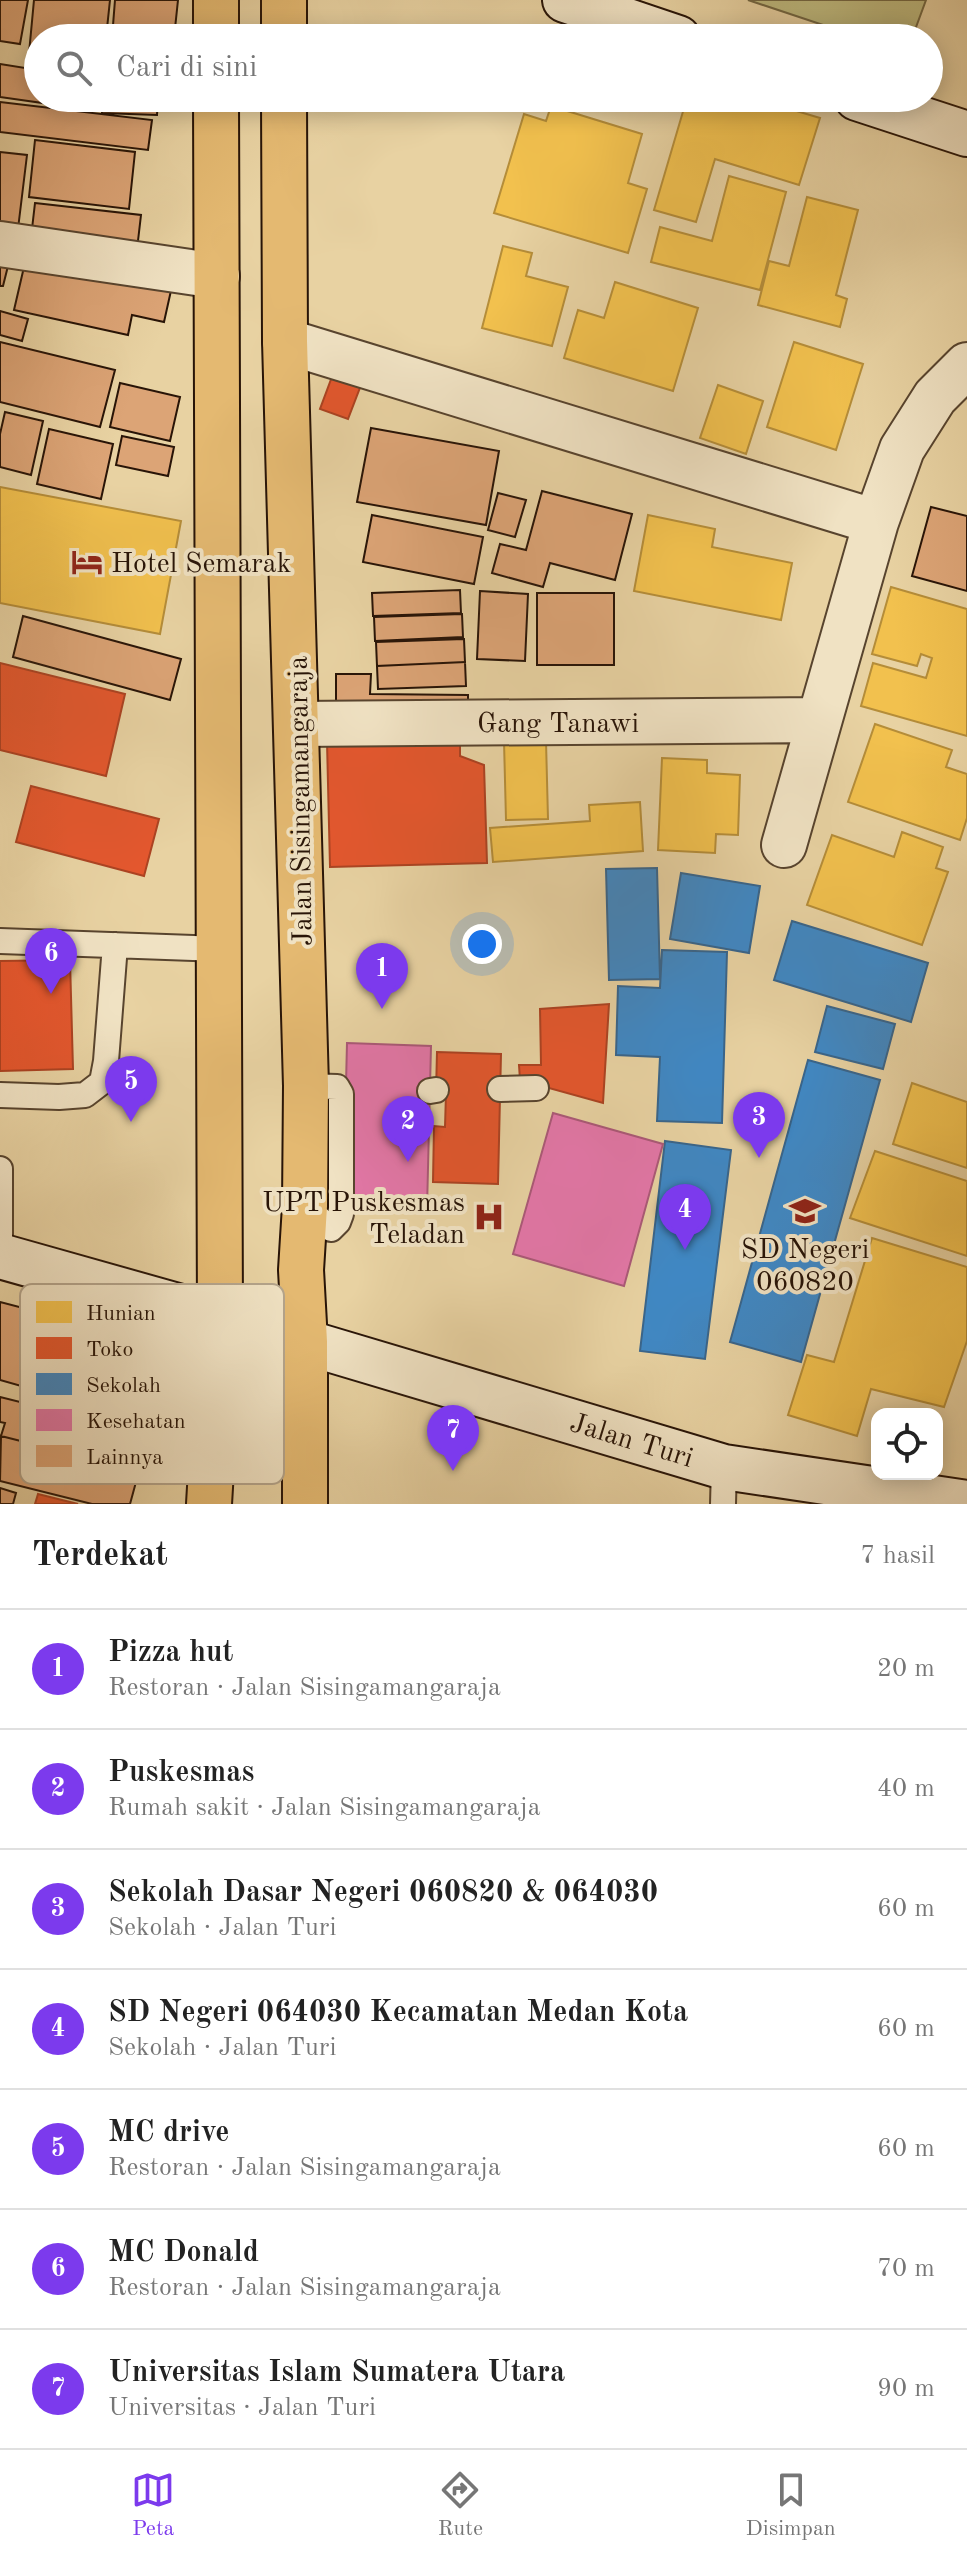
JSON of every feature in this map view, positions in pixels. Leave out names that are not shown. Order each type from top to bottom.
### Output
[{"type":"main road","points":[[216,0],[216,24]]},
{"type":"main road","points":[[284,0],[284,24]]},
{"type":"main road","points":[[216,112],[220,1284]]},
{"type":"main road","name":"Jalan Sisingamangaraja","points":[[284,112],[285,341],[297,724],[331,1091],[305,1206],[301,1270],[305,1342],[305,1504]]},
{"type":"main road","points":[[209,1504],[210,1484]]},
{"type":"street","points":[[565,0],[636,24]]},
{"type":"street","points":[[900,112],[967,134]]},
{"type":"street","points":[[0,244],[217,276]]},
{"type":"street","points":[[285,341],[876,522]]},
{"type":"street","points":[[784,845],[876,522],[902,449],[935,397],[967,365]]},
{"type":"street","name":"Gang Tanawi","points":[[297,724],[818,720]]},
{"type":"street","name":"Jalan Turi","points":[[0,1256],[98,1284]]},
{"type":"street","name":"Jalan Turi","points":[[284,1336],[724,1485],[967,1503]]},
{"type":"lane","points":[[0,941],[221,949]]},
{"type":"lane","points":[[0,1095],[85,1095],[102,1082],[115,945]]},
{"type":"lane","points":[[500,1089],[536,1088]]},
{"type":"lane","points":[[0,1169],[0,1256]]},
{"type":"shaded area","points":[[748,0],[926,0],[917,24],[820,24]]},
{"type":"building: Hunian","points":[[549,112],[570,112],[642,134],[628,183],[647,189],[628,253],[494,213],[524,114],[546,121]]},
{"type":"building: Hunian","points":[[683,112],[800,112],[820,118],[799,185],[715,159],[696,222],[654,210]]},
{"type":"building: Hunian","points":[[729,176],[786,192],[760,290],[651,262],[660,227],[712,241]]},
{"type":"building: Hunian","points":[[807,197],[858,210],[836,295],[847,299],[840,327],[758,305],[769,261],[789,266]]},
{"type":"building: Hunian","points":[[503,246],[532,253],[526,276],[568,287],[552,346],[482,328]]},
{"type":"building: Hunian","points":[[615,282],[698,308],[673,391],[564,358],[578,310],[604,318]]},
{"type":"building: Hunian","points":[[794,342],[863,364],[836,450],[767,427]]},
{"type":"building: Hunian","points":[[718,385],[763,401],[746,454],[700,438]]},
{"type":"building: Hunian","name":"Hotel Semarak","points":[[0,487],[181,521],[160,634],[0,603]]},
{"type":"building: Hunian","points":[[648,515],[715,529],[712,547],[792,563],[781,620],[634,591]]},
{"type":"building: Hunian","points":[[891,587],[967,609],[967,736],[861,706],[873,663],[926,678],[932,658],[921,654],[917,666],[872,654]]},
{"type":"building: Hunian","points":[[875,724],[952,750],[946,767],[967,774],[967,818],[960,840],[848,802]]},
{"type":"building: Hunian","points":[[504,741],[546,741],[548,819],[506,820]]},
{"type":"building: Hunian","points":[[662,758],[707,760],[707,773],[740,775],[738,835],[716,834],[715,853],[658,850]]},
{"type":"building: Hunian","points":[[640,802],[643,851],[493,862],[490,828],[590,821],[589,805]]},
{"type":"building: Hunian","points":[[902,832],[943,847],[936,868],[948,872],[922,945],[807,905],[832,835],[894,857]]},
{"type":"building: Hunian","points":[[912,1083],[967,1102],[967,1168],[893,1144]]},
{"type":"building: Hunian","points":[[875,1151],[967,1181],[967,1256],[850,1218]]},
{"type":"building: Hunian","points":[[872,1238],[967,1267],[967,1341],[944,1407],[871,1389],[857,1436],[788,1415],[807,1355],[834,1362]]},
{"type":"building: Toko","points":[[333,374],[361,385],[348,419],[320,409]]},
{"type":"building: Toko","points":[[0,663],[125,694],[106,776],[0,750]]},
{"type":"building: Toko","points":[[460,740],[460,756],[484,765],[487,863],[330,867],[327,742]]},
{"type":"building: Toko","points":[[31,786],[159,819],[144,876],[16,842]]},
{"type":"building: Toko","points":[[70,960],[73,1069],[0,1071],[0,961]]},
{"type":"building: Toko","points":[[609,1004],[603,1103],[520,1080],[519,1065],[541,1065],[540,1009]]},
{"type":"building: Toko","points":[[437,1052],[501,1054],[498,1184],[433,1182],[434,1126],[445,1127],[446,1093],[436,1092]]},
{"type":"building: Toko","points":[[38,1494],[78,1504],[35,1504]]},
{"type":"building: Sekolah","points":[[657,868],[660,979],[609,980],[606,869]]},
{"type":"building: Sekolah","points":[[681,873],[760,886],[749,953],[670,939]]},
{"type":"building: Sekolah","points":[[792,921],[928,963],[911,1022],[774,980]]},
{"type":"building: Sekolah","points":[[662,950],[727,952],[722,1123],[657,1121],[660,1057],[616,1055],[618,986],[660,988]]},
{"type":"building: Sekolah","points":[[827,1006],[895,1024],[883,1069],[815,1052]]},
{"type":"building: Sekolah","name":"SD Negeri 060820","points":[[808,1060],[880,1080],[801,1362],[730,1342]]},
{"type":"building: Sekolah","points":[[665,1141],[731,1150],[705,1359],[640,1351]]},
{"type":"building: Kesehatan","points":[[347,1043],[431,1046],[427,1209],[343,1206]]},
{"type":"building: Kesehatan","points":[[553,1113],[663,1144],[624,1286],[513,1254]]},
{"type":"building: Lainnya","points":[[0,0],[28,0],[20,44],[0,41]]},
{"type":"building: Lainnya","points":[[34,0],[110,0],[107,24],[32,24]]},
{"type":"building: Lainnya","points":[[115,0],[178,0],[175,24],[113,24]]},
{"type":"building: Lainnya","points":[[0,64],[24,68],[24,100],[0,97]]},
{"type":"building: Lainnya","points":[[0,102],[24,105],[24,112],[84,112],[152,120],[148,150],[0,132]]},
{"type":"building: Lainnya","points":[[102,112],[157,112],[157,115]]},
{"type":"building: Lainnya","points":[[35,140],[135,152],[129,209],[29,197]]},
{"type":"building: Lainnya","points":[[0,152],[27,155],[17,237],[0,235]]},
{"type":"building: Lainnya","points":[[35,203],[141,215],[136,258],[30,246]]},
{"type":"building: Lainnya","points":[[0,251],[11,254],[3,286],[0,286]]},
{"type":"building: Lainnya","points":[[27,254],[172,286],[164,322],[132,315],[128,335],[14,310]]},
{"type":"building: Lainnya","points":[[0,311],[28,319],[22,341],[0,335]]},
{"type":"building: Lainnya","points":[[0,342],[115,370],[100,427],[0,402]]},
{"type":"building: Lainnya","points":[[120,383],[180,397],[170,441],[110,427]]},
{"type":"building: Lainnya","points":[[5,412],[43,421],[31,475],[0,467],[0,434]]},
{"type":"building: Lainnya","points":[[371,428],[499,451],[486,525],[357,502]]},
{"type":"building: Lainnya","points":[[49,429],[113,444],[101,499],[37,484]]},
{"type":"building: Lainnya","points":[[122,436],[174,447],[168,476],[116,465]]},
{"type":"building: Lainnya","points":[[542,491],[632,514],[615,580],[550,563],[543,587],[492,573],[500,544],[526,550]]},
{"type":"building: Lainnya","points":[[498,493],[526,500],[515,537],[488,530]]},
{"type":"building: Lainnya","points":[[931,507],[967,516],[967,591],[912,576]]},
{"type":"building: Lainnya","points":[[372,515],[483,537],[474,584],[363,562]]},
{"type":"building: Lainnya","points":[[460,590],[461,613],[373,616],[372,593]]},
{"type":"building: Lainnya","points":[[480,591],[528,594],[525,661],[477,659]]},
{"type":"building: Lainnya","points":[[537,593],[614,593],[614,665],[537,665]]},
{"type":"building: Lainnya","points":[[462,614],[463,637],[375,641],[374,617]]},
{"type":"building: Lainnya","points":[[23,616],[181,659],[170,700],[13,657]]},
{"type":"building: Lainnya","points":[[464,639],[465,662],[377,666],[376,642]]},
{"type":"building: Lainnya","points":[[465,662],[466,686],[378,689],[377,666]]},
{"type":"building: Lainnya","points":[[336,674],[371,674],[370,694],[468,695],[468,714],[336,713]]},
{"type":"building: Lainnya","points":[[0,1302],[20,1307],[20,1386],[0,1380]]},
{"type":"building: Lainnya","points":[[0,1397],[20,1402],[20,1441],[1,1436],[5,1423],[0,1422]]},
{"type":"building: Lainnya","points":[[1,1436],[20,1441],[20,1484],[135,1484],[130,1504],[92,1504],[0,1481]]},
{"type":"building: Lainnya","points":[[0,1488],[16,1493],[13,1504],[0,1504]]},
{"type":"place","name":"Hotel Semarak","points":[[87,562]]},
{"type":"place","name":"MC Donald","points":[[51,994]]},
{"type":"place","name":"Pizza hut","points":[[382,1009]]},
{"type":"place","name":"MC drive","points":[[131,1122]]},
{"type":"place","name":"Sekolah Dasar Negeri 060820 & 064030","points":[[759,1158]]},
{"type":"place","name":"Puskesmas","points":[[408,1162]]},
{"type":"place","name":"SD Negeri 060820","points":[[805,1211]]},
{"type":"place","name":"UPT Puskesmas Teladan","points":[[489,1217]]},
{"type":"place","name":"SD Negeri 064030 Kecamatan Medan Kota","points":[[685,1250]]},
{"type":"place","name":"Universitas Islam Sumatera Utara","points":[[453,1471]]}]
